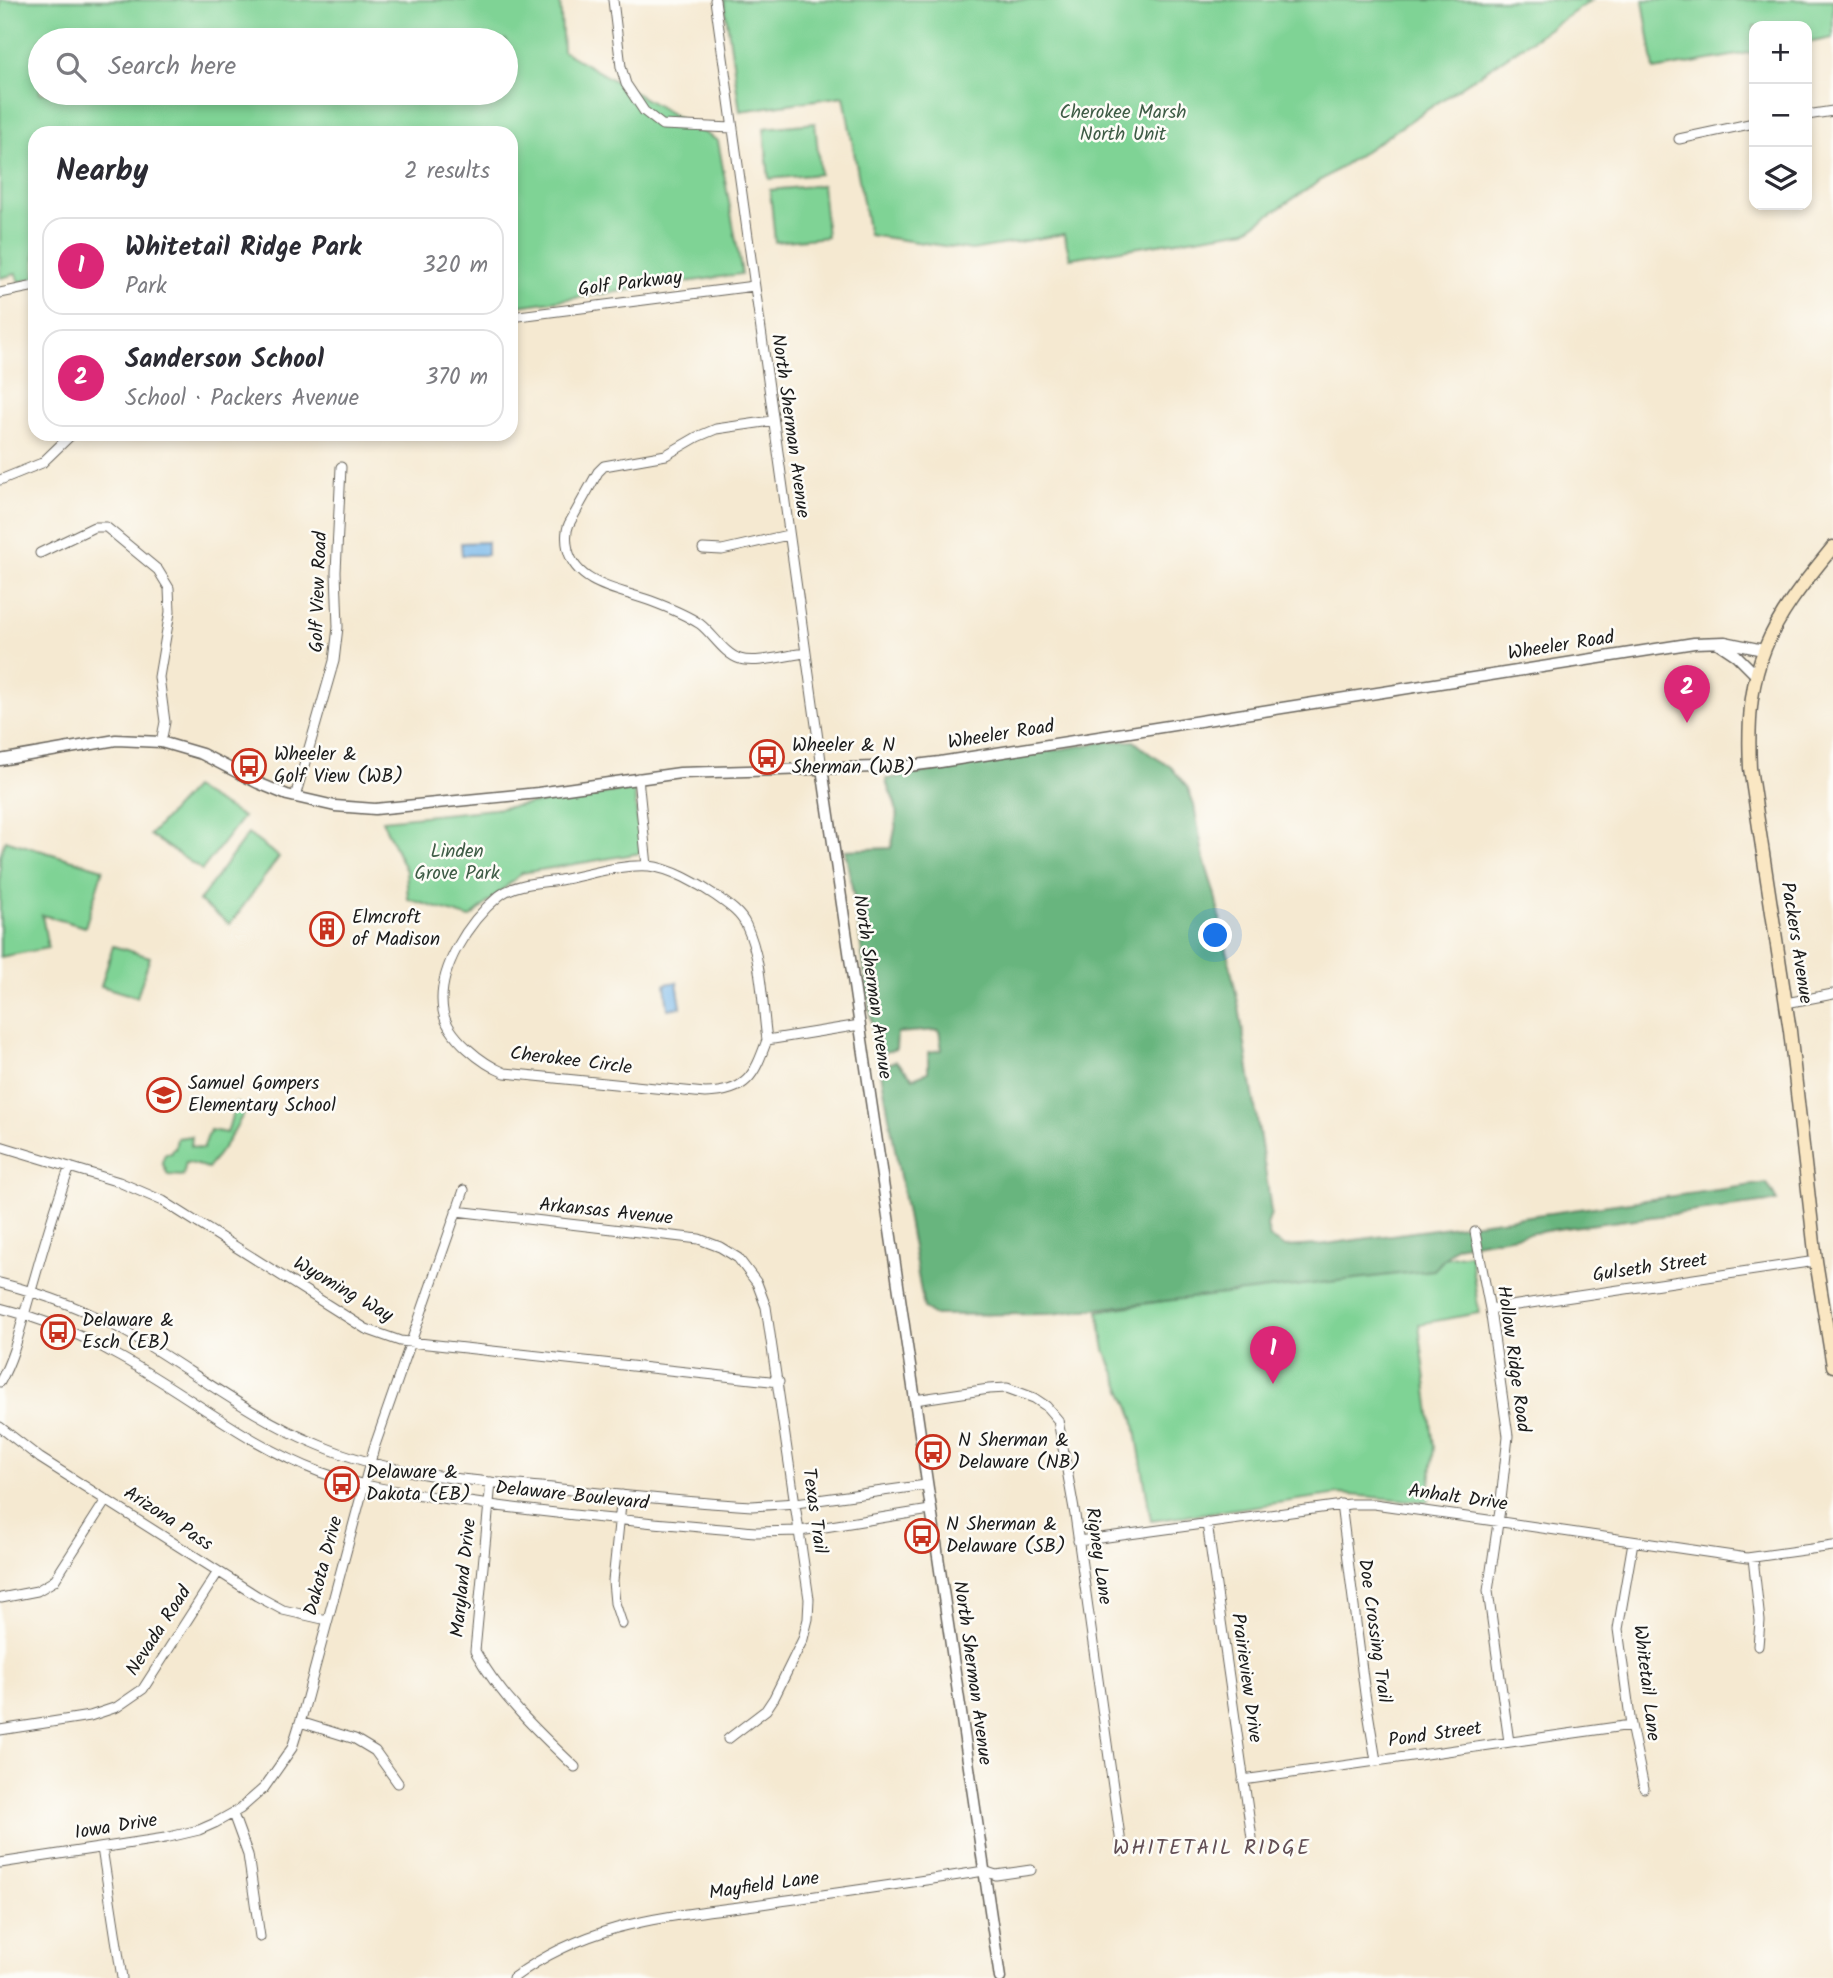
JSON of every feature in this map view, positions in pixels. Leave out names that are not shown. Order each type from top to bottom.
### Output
[{"type":"main road","name":"Packers Avenue","points":[[1833,547],[1792,597],[1769,635],[1756,675],[1749,715],[1750,768],[1786,1003],[1816,1261],[1833,1366]]},
{"type":"street","points":[[612,0],[621,67],[626,84],[645,111],[662,125],[733,128]]},
{"type":"street","name":"North Sherman Avenue","points":[[715,0],[804,653],[1000,1978]]},
{"type":"street","points":[[1812,114],[1833,111]]},
{"type":"street","points":[[1679,139],[1749,124]]},
{"type":"street","name":"Golf Parkway","points":[[518,316],[754,286]]},
{"type":"street","points":[[0,293],[28,287]]},
{"type":"street","points":[[772,421],[707,432],[666,455],[608,464],[598,472],[566,532],[571,560],[589,579],[657,603],[699,624],[737,658],[750,660],[804,653]]},
{"type":"street","points":[[0,480],[42,463],[65,441]]},
{"type":"street","name":"Golf View Road","points":[[295,797],[334,661],[338,627],[336,592],[341,467]]},
{"type":"street","points":[[40,553],[94,527],[106,527],[158,570],[171,600],[159,677],[165,722],[161,742]]},
{"type":"street","points":[[703,549],[722,550],[788,535]]},
{"type":"street","points":[[1716,642],[1736,655],[1756,675]]},
{"type":"street","name":"Wheeler Road","points":[[0,760],[116,740],[161,742],[202,754],[258,783],[295,797],[335,806],[389,808],[538,793],[680,773],[908,766],[1294,708],[1647,649],[1716,642],[1763,650]]},
{"type":"street","points":[[638,778],[647,866]]},
{"type":"street","name":"Cherokee Circle","points":[[647,866],[700,885],[736,910],[746,924],[755,953],[767,1040],[757,1068],[741,1087],[724,1093],[505,1073],[491,1067],[469,1049],[450,1027],[443,1011],[443,986],[449,962],[457,947],[473,924],[500,895],[523,885],[647,866]]},
{"type":"street","points":[[1786,1003],[1833,994]]},
{"type":"street","points":[[767,1040],[860,1025]]},
{"type":"street","name":"Wyoming Way","points":[[0,1146],[119,1182],[163,1201],[366,1329],[400,1341],[779,1382]]},
{"type":"street","points":[[0,1382],[9,1367],[69,1167]]},
{"type":"street","name":"Dakota Drive","points":[[233,1814],[264,1788],[292,1748],[370,1464],[464,1190]]},
{"type":"street","name":"Arkansas Avenue","points":[[456,1211],[699,1240],[720,1247],[744,1266]]},
{"type":"street","name":"Hollow Ridge Road","points":[[1475,1232],[1490,1309],[1508,1436],[1488,1591],[1509,1742]]},
{"type":"street","name":"Gulseth Street","points":[[1490,1309],[1816,1261]]},
{"type":"street","name":"Texas Trail","points":[[727,1740],[766,1710],[780,1687],[803,1639],[809,1599],[766,1307],[757,1283],[744,1266]]},
{"type":"street","name":"Delaware Boulevard","points":[[0,1283],[31,1290],[100,1317],[268,1421],[318,1445],[370,1464],[491,1482],[752,1506],[796,1503],[926,1485]]},
{"type":"street","name":"Delaware Boulevard","points":[[0,1308],[82,1337],[116,1354],[231,1427],[284,1455],[319,1472],[364,1485],[489,1506],[756,1532],[800,1531],[930,1510]]},
{"type":"street","name":"Rigney Lane","points":[[915,1400],[1007,1388],[1027,1394],[1046,1406],[1058,1420],[1122,1852]]},
{"type":"street","name":"Arizona Pass","points":[[0,1427],[40,1458],[218,1572],[283,1610],[327,1620]]},
{"type":"street","name":"Maryland Drive","points":[[491,1482],[475,1651],[502,1691],[575,1767]]},
{"type":"street","points":[[621,1495],[613,1581],[615,1603],[622,1624]]},
{"type":"street","points":[[1,1598],[37,1591],[54,1581],[106,1500]]},
{"type":"street","name":"Anhalt Drive","points":[[1078,1541],[1341,1504],[1374,1504],[1726,1556],[1753,1558],[1833,1546]]},
{"type":"street","name":"Doe Crossing Trail","points":[[1341,1504],[1376,1761]]},
{"type":"street","name":"Prairieview Drive","points":[[1207,1523],[1252,1838]]},
{"type":"street","name":"Whitetail Lane","points":[[1633,1542],[1618,1629],[1631,1725],[1644,1788]]},
{"type":"street","points":[[1753,1558],[1760,1621],[1758,1646]]},
{"type":"street","name":"Nevada Road","points":[[0,1730],[90,1716],[117,1707],[143,1689],[218,1572]]},
{"type":"street","points":[[300,1722],[355,1739],[375,1751],[398,1783]]},
{"type":"street","name":"Pond Street","points":[[1243,1780],[1631,1725]]},
{"type":"street","points":[[233,1814],[248,1855],[260,1937]]},
{"type":"street","name":"Iowa Drive","points":[[0,1863],[199,1830],[233,1814]]},
{"type":"street","points":[[102,1848],[122,1978]]},
{"type":"street","name":"Mayfield Lane","points":[[513,1978],[543,1956],[569,1943],[628,1924],[984,1871],[996,1875],[1031,1870]]},
{"type":"green space","points":[[0,0],[560,0],[563,51],[718,141],[742,274],[518,306],[518,126],[28,126],[28,280],[19,282],[16,274],[0,278]]},
{"type":"green space","name":"Cherokee Marsh North Unit","points":[[724,0],[1592,0],[1246,230],[1070,258],[1064,234],[972,250],[869,235],[844,96],[740,111]]},
{"type":"green space","points":[[1643,0],[1833,0],[1833,38],[1812,42],[1812,21],[1749,21],[1749,53],[1654,70]]},
{"type":"green space","points":[[815,123],[820,174],[769,179],[764,128]]},
{"type":"green space","points":[[822,185],[827,237],[775,242],[770,190]]},
{"type":"green space","points":[[1108,741],[1134,741],[1171,767],[1187,787],[1194,805],[1239,1007],[1268,1188],[1271,1213],[1267,1226],[1270,1238],[1285,1247],[1319,1245],[1767,1183],[1777,1201],[1564,1228],[1456,1246],[1434,1270],[1051,1314],[932,1315],[924,1308],[880,1067],[896,1061],[913,1078],[928,1072],[928,1052],[942,1050],[939,1030],[897,1033],[896,1049],[876,1055],[845,850],[891,848],[896,812],[886,779]]},
{"type":"green space","points":[[193,788],[243,817],[202,870],[150,835]]},
{"type":"green space","name":"Linden Grove Park","points":[[634,789],[641,853],[522,873],[470,918],[408,899],[406,871],[382,820],[494,809]]},
{"type":"green space","points":[[248,834],[279,857],[230,924],[199,901]]},
{"type":"green space","points":[[5,840],[103,869],[85,927],[42,915],[48,948],[0,957],[0,856]]},
{"type":"green space","points":[[113,946],[150,957],[137,997],[101,986]]},
{"type":"green space","points":[[236,1102],[247,1108],[208,1168],[186,1162],[183,1176],[168,1175],[162,1162],[165,1154],[172,1153],[172,1149],[175,1149],[177,1138],[192,1136],[191,1146],[203,1149],[210,1130],[227,1133]]},
{"type":"green space","points":[[1470,1254],[1479,1313],[1419,1324],[1434,1447],[1428,1502],[1339,1494],[1151,1521],[1134,1418],[1105,1350],[1098,1311]]},
{"type":"water","points":[[487,542],[487,555],[462,555],[461,543]]},
{"type":"water","points":[[677,982],[681,1007],[668,1009],[665,984]]},
{"type":"place","name":"Sanderson School","points":[[1687,723]]},
{"type":"place","name":"Wheeler & N Sherman (WB)","points":[[767,757]]},
{"type":"place","name":"Wheeler & Golf View (WB)","points":[[249,766]]},
{"type":"place","name":"Elmcroft of Madison","points":[[327,929]]},
{"type":"place","name":"Samuel Gompers Elementary School","points":[[164,1095]]},
{"type":"place","name":"Delaware & Esch (EB)","points":[[58,1332]]},
{"type":"place","name":"Whitetail Ridge Park","points":[[1273,1384]]},
{"type":"place","name":"N Sherman & Delaware (NB)","points":[[933,1452]]},
{"type":"place","name":"Delaware & Dakota (EB)","points":[[342,1484]]},
{"type":"place","name":"N Sherman & Delaware (SB)","points":[[922,1536]]},
{"type":"district","name":"WHITETAIL RIDGE","points":[[1212,1848]]}]
